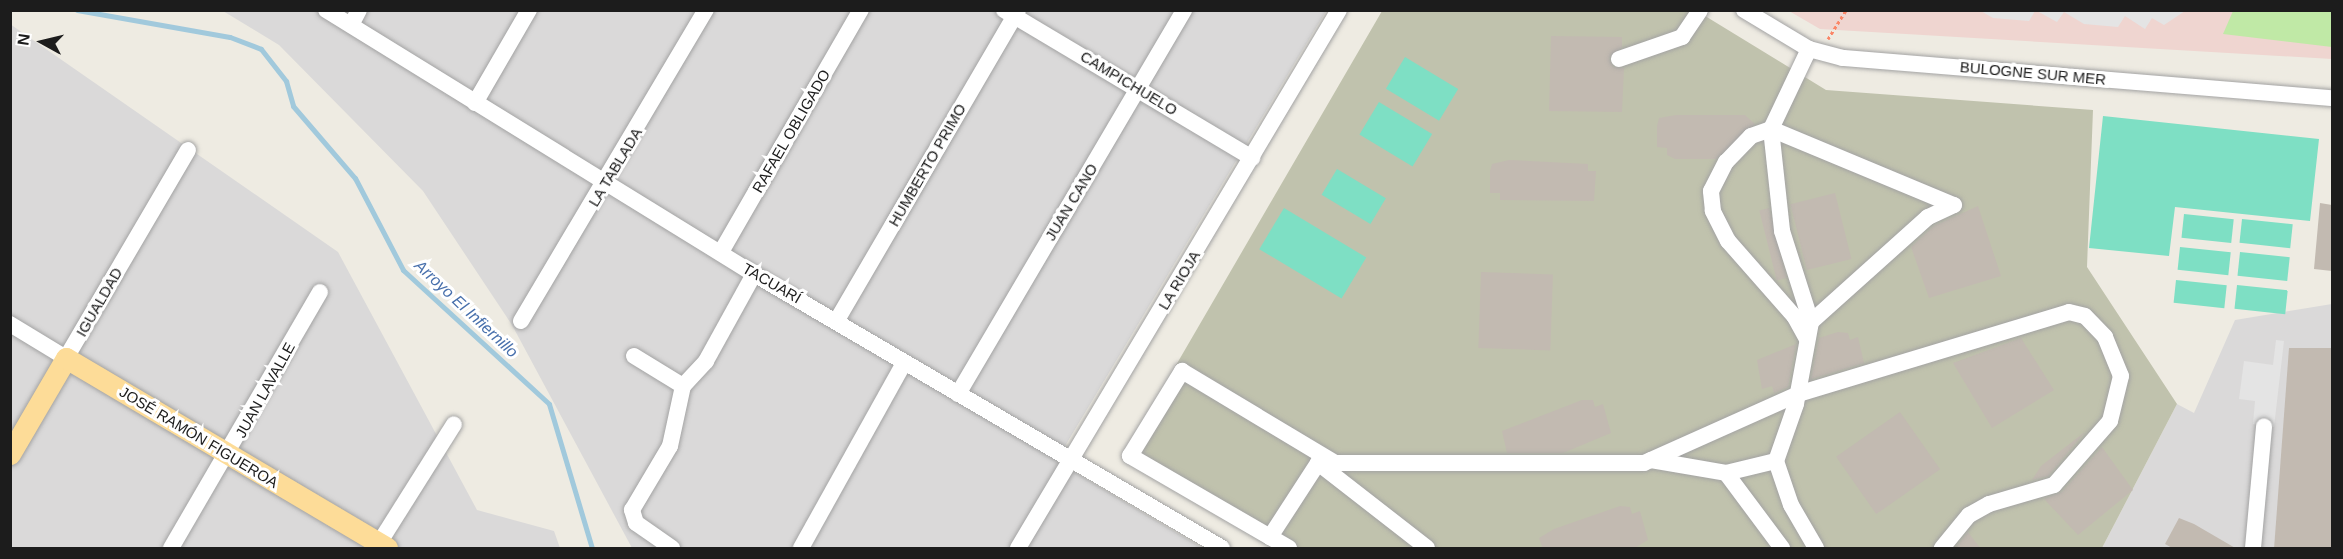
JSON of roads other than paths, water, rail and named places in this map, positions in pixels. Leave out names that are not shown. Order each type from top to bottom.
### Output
[{"type":"main road","name":"IGUALDAD","points":[[10,454],[66,358]]},
{"type":"main road","name":"JOSÉ RAMÓN FIGUEROA","points":[[66,358],[381,547]]},
{"type":"street","name":"TACUARÍ","points":[[326,10],[355,18],[475,103],[607,181],[754,274],[837,320],[904,363],[1222,549]]},
{"type":"street","points":[[475,103],[529,10]]},
{"type":"street","name":"LA TABLADA","points":[[521,321],[607,181],[706,10]]},
{"type":"street","name":"RAFAEL OBLIGADO","points":[[721,252],[861,10]]},
{"type":"street","name":"JUAN CANO","points":[[958,394],[1184,10]]},
{"type":"street","name":"LA RIOJA","points":[[1018,549],[1339,10]]},
{"type":"street","points":[[1619,59],[1682,37],[1700,10]]},
{"type":"street","name":"BULOGNE SUR MER","points":[[1744,10],[1814,51],[2332,98]]},
{"type":"street","name":"CAMPICHUELO","points":[[1012,13],[1138,87],[1252,158]]},
{"type":"street","name":"HUMBERTO PRIMO","points":[[837,320],[1012,13]]},
{"type":"street","points":[[1814,51],[1770,129],[1782,231],[1811,322],[1798,394],[1776,461],[1791,505],[1816,549]]},
{"type":"street","points":[[1807,339],[1794,316],[1728,241],[1713,211],[1711,191],[1726,162],[1751,136],[1770,129],[1954,206],[1928,217],[1811,322]]},
{"type":"street","name":"IGUALDAD","points":[[66,358],[188,150]]},
{"type":"street","points":[[672,549],[636,523],[632,510],[670,446],[683,386],[706,361],[754,274]]},
{"type":"street","name":"JUAN LAVALLE","points":[[171,549],[229,454],[320,292]]},
{"type":"street","points":[[1651,460],[1798,394],[2068,312],[2085,316],[2105,337],[2121,376],[2110,421],[2054,485],[1989,504],[1970,515],[1942,549]]},
{"type":"street","name":"JOSÉ RAMÓN FIGUEROA","points":[[10,324],[66,358]]},
{"type":"street","points":[[634,356],[683,386]]},
{"type":"street","points":[[801,549],[904,363]]},
{"type":"street","points":[[1289,549],[1130,456],[1182,371],[1327,463],[1426,549]]},
{"type":"street","points":[[381,547],[454,424]]},
{"type":"street","points":[[2253,549],[2264,426]]},
{"type":"street","points":[[1327,463],[1651,460],[1726,473],[1776,461]]},
{"type":"street","points":[[1270,537],[1327,463]]},
{"type":"street","points":[[1726,473],[1782,549]]},
{"type":"waterway","name":"Arroyo El Infiernillo","points":[[77,10],[230,37],[261,49],[286,81],[293,106],[355,178],[403,270],[549,404],[592,548]]}]
